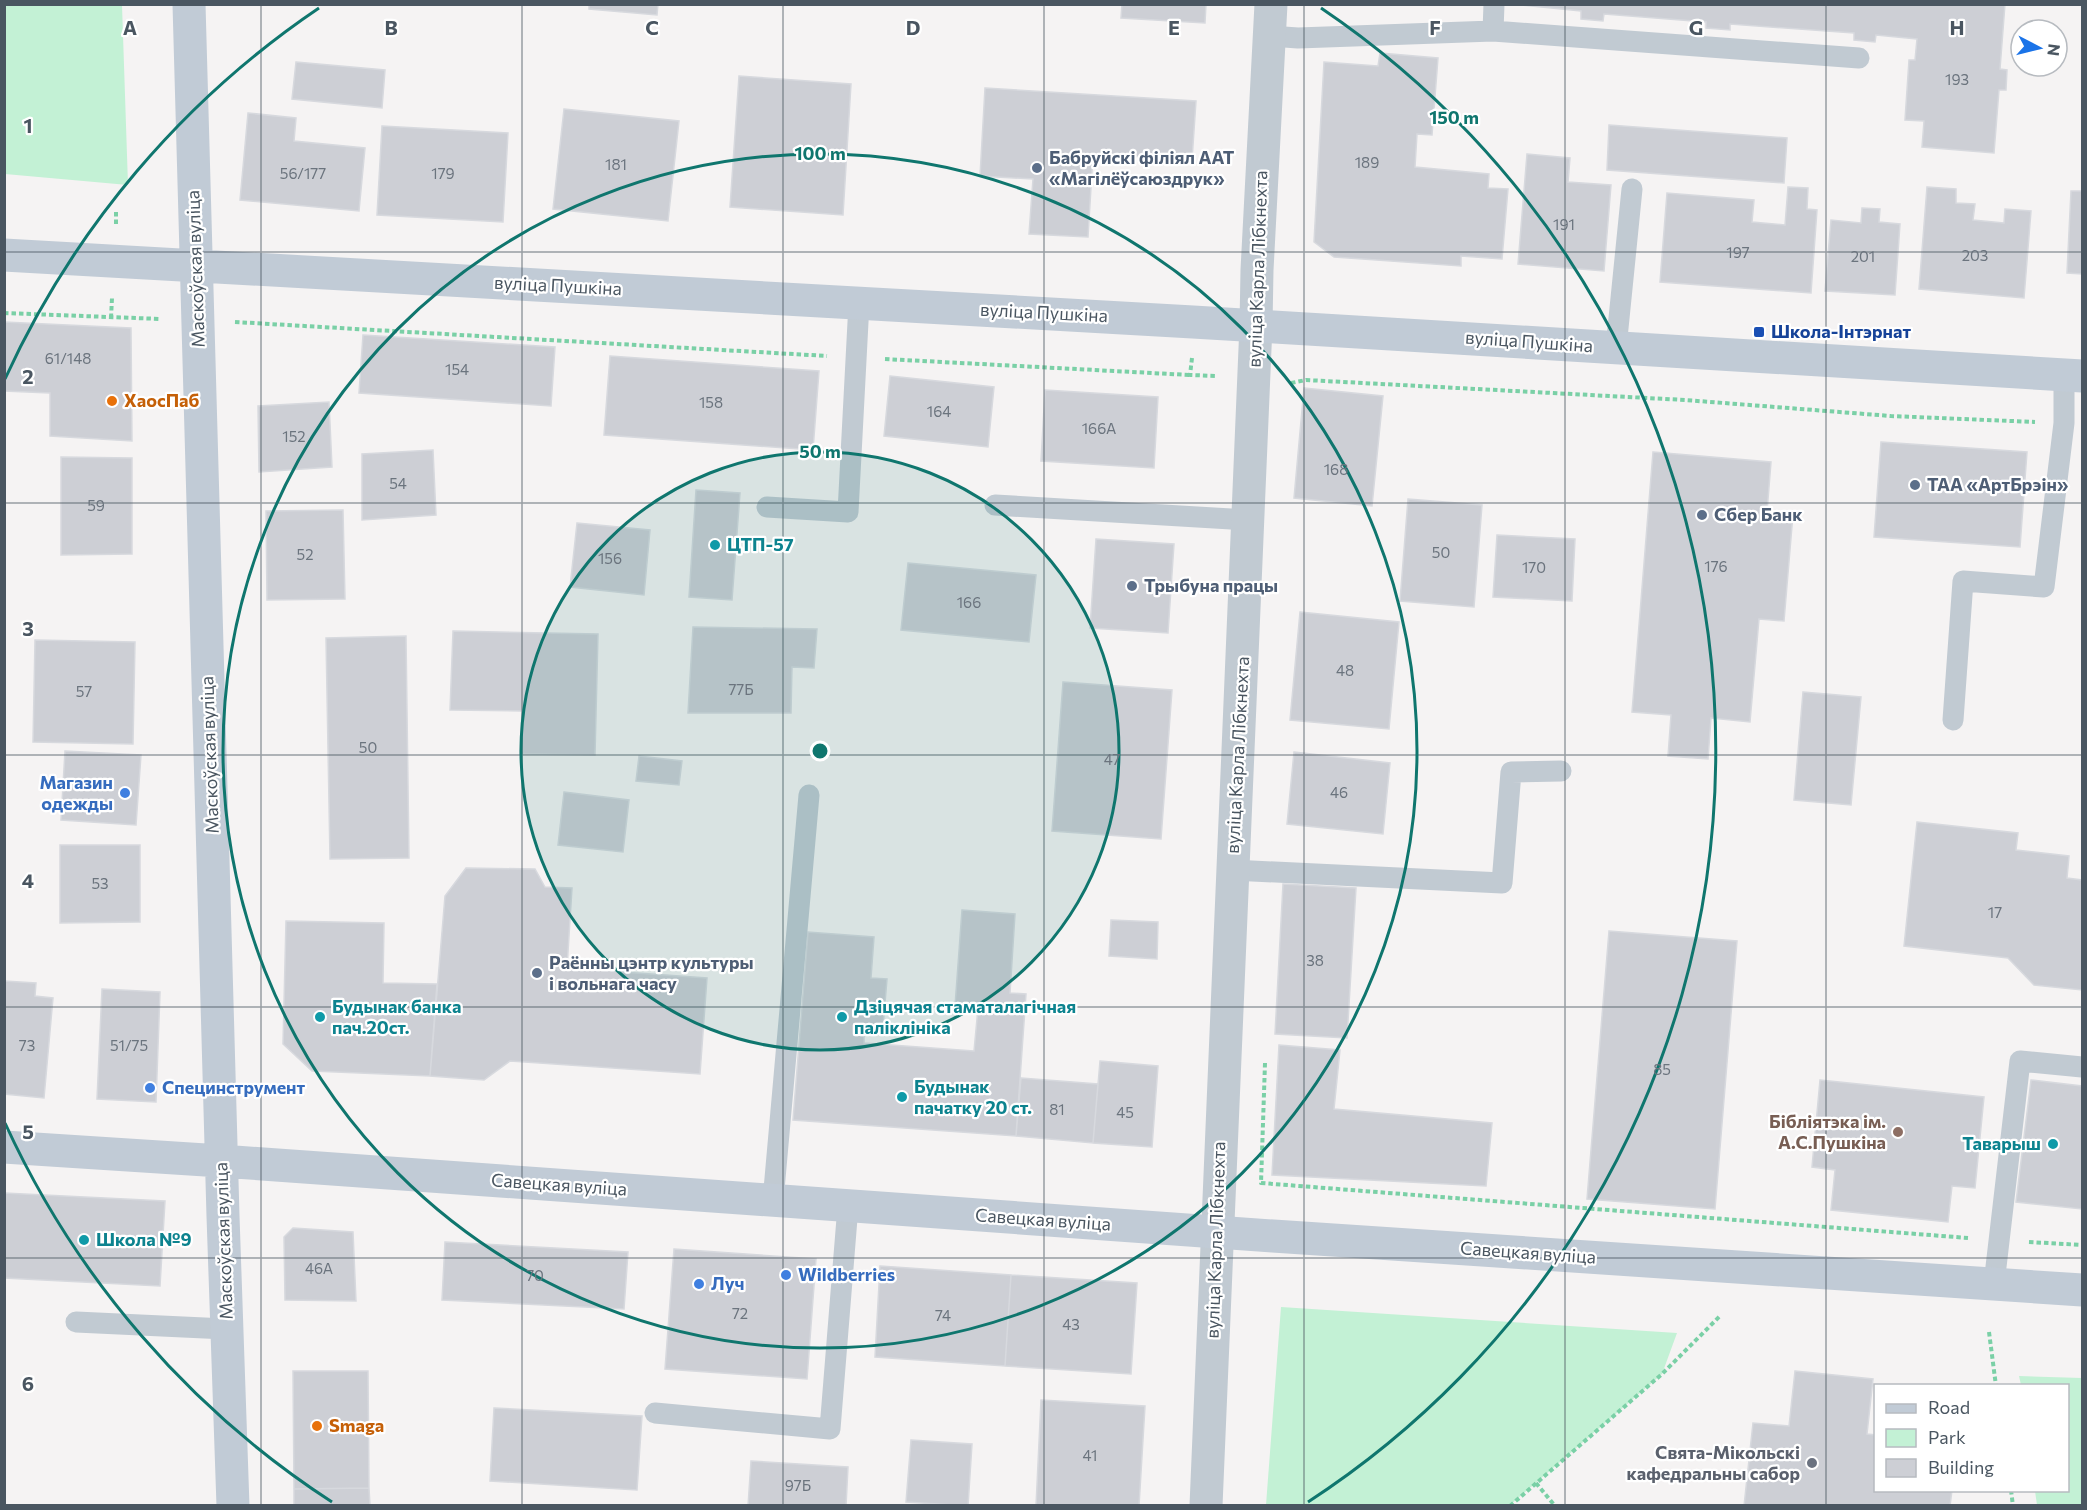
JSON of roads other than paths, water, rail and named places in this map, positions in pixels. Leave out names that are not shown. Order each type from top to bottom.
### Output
[{"type":"street","name":"Маскоўская вуліца","points":[[189,4],[221,1161],[233,1506]]},
{"type":"street","name":"вуліца Карла Лібкнехта","points":[[1206,1506],[1257,270],[1270,20]]},
{"type":"street","name":"вуліца Пушкіна","points":[[4,255],[1256,326],[2073,376]]},
{"type":"street","name":"Савецкая вуліца","points":[[4,1147],[2082,1290]]},
{"type":"lane","points":[[1493,31],[1494,4]]},
{"type":"lane","points":[[1270,20],[1298,38],[1493,31],[1859,58]]},
{"type":"lane","points":[[1616,348],[1632,189]]},
{"type":"lane","points":[[767,507],[848,512],[859,303]]},
{"type":"lane","points":[[1953,720],[1963,581],[2044,587],[2064,423],[2073,376]]},
{"type":"lane","points":[[995,505],[1248,520]]},
{"type":"lane","points":[[1232,870],[1502,883],[1511,772],[1561,771]]},
{"type":"lane","points":[[772,1201],[809,795]]},
{"type":"lane","points":[[1994,1284],[2020,1061],[2082,1067]]},
{"type":"lane","points":[[655,1413],[830,1429],[848,1206]]},
{"type":"lane","points":[[76,1322],[226,1329]]},
{"type":"place","name":"Бабруйскі філіял ААТ «Магілёўсаюздрук»","points":[[1037,168]]},
{"type":"place","name":"Школа-Інтэрнат","points":[[1759,332]]},
{"type":"place","name":"ХаосПаб","points":[[112,401]]},
{"type":"place","name":"ТАА «АртБрэін»","points":[[1915,485]]},
{"type":"place","name":"Сбер Банк","points":[[1702,515]]},
{"type":"place","name":"ЦТП-57","points":[[715,545]]},
{"type":"place","name":"Трыбуна працы","points":[[1132,586]]},
{"type":"place","name":"Магазин одежды","points":[[125,793]]},
{"type":"place","name":"Раённы цэнтр культуры і вольнага часу","points":[[537,973]]},
{"type":"place","name":"Будынак банка пач.20ст.","points":[[320,1017]]},
{"type":"place","name":"Дзіцячая стаматалагічная паліклініка","points":[[842,1017]]},
{"type":"place","name":"Специнструмент","points":[[150,1088]]},
{"type":"place","name":"Будынак пачатку 20 ст.","points":[[902,1097]]},
{"type":"place","name":"Бібліятэка ім. А.С.Пушкіна","points":[[1898,1132]]},
{"type":"place","name":"Таварыш","points":[[2053,1144]]},
{"type":"place","name":"Школа №9","points":[[84,1240]]},
{"type":"place","name":"Wildberries","points":[[786,1275]]},
{"type":"place","name":"Луч","points":[[699,1284]]},
{"type":"place","name":"Smaga","points":[[317,1426]]},
{"type":"place","name":"Свята-Мікольскі кафедральны сабор","points":[[1812,1463]]}]
